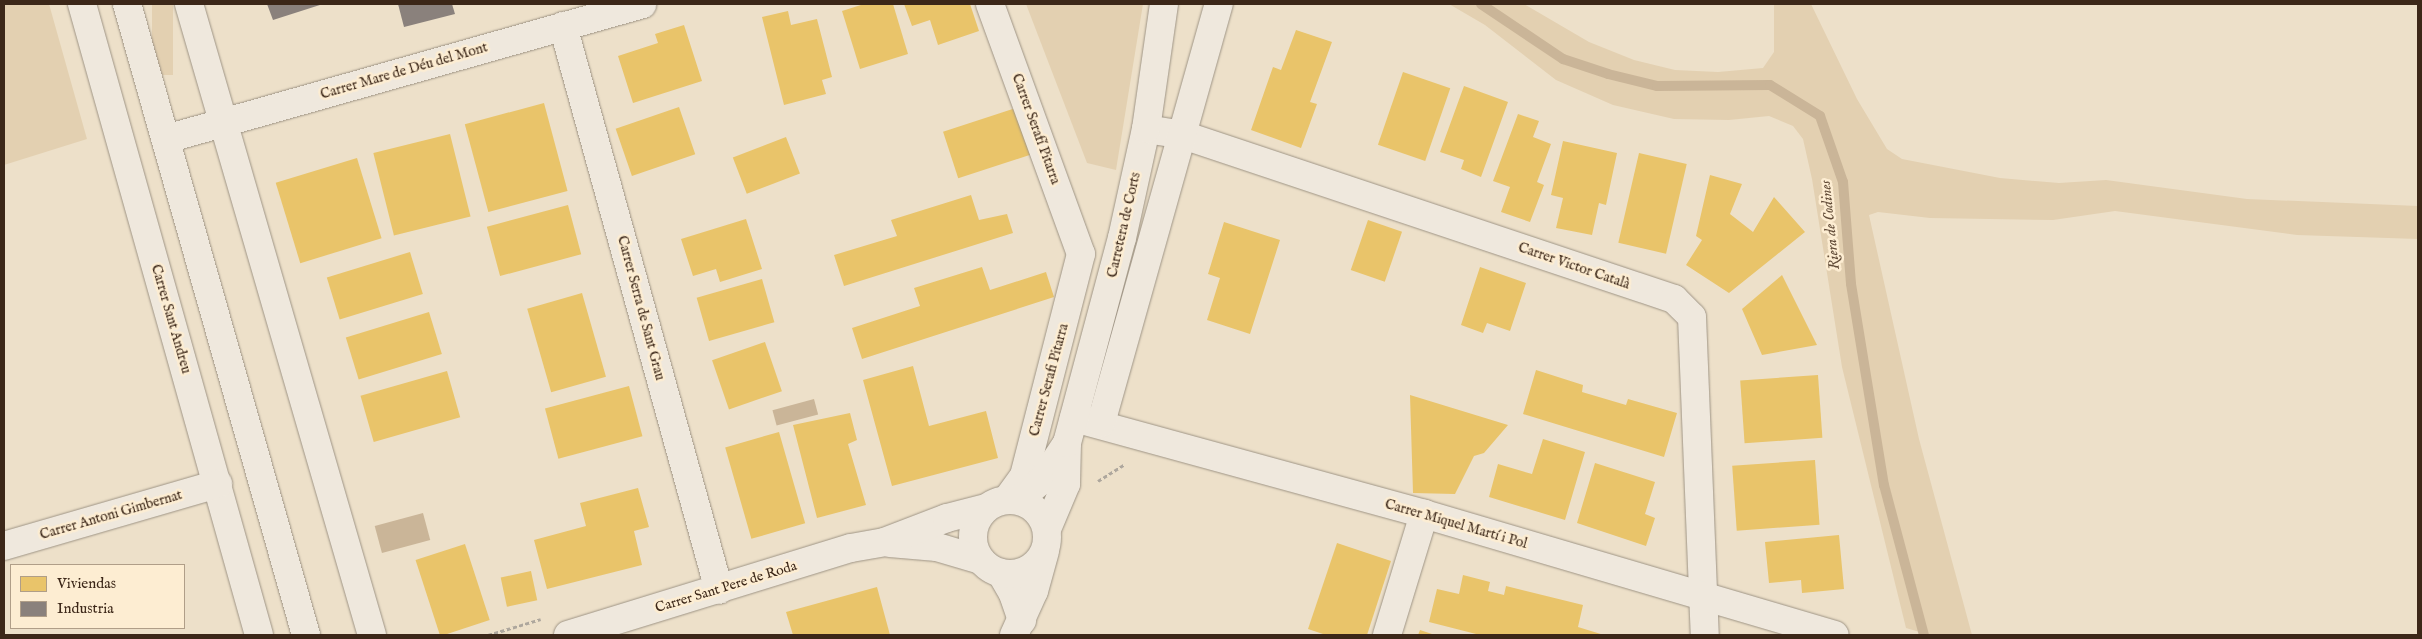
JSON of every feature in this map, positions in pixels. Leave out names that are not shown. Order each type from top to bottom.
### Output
[{"type":"street","name":"Carrer Sant Andreu","points":[[82,4],[259,635]]},
{"type":"street","points":[[128,4],[306,635]]},
{"type":"street","points":[[188,4],[372,635]]},
{"type":"street","name":"Carrer Mare de Déu del Mont","points":[[166,139],[642,4]]},
{"type":"street","name":"Carrer Serafí Pitarra","points":[[990,4],[1082,254]]},
{"type":"street","name":"Carretera de Corts","points":[[1018,628],[1066,484],[1071,431],[1122,238],[1146,129],[1164,4]]},
{"type":"street","name":"Carretera de Corts","points":[[1101,423],[1161,202],[1184,134],[1219,4]]},
{"type":"street","name":"Carrer Serra de Sant Grau","points":[[564,26],[719,590]]},
{"type":"street","name":"Carrer Victor Català","points":[[1146,129],[1184,134],[1674,299],[1692,317],[1706,597],[1705,635]]},
{"type":"street","name":"Carrer Serafi Pitarra","points":[[1004,502],[1024,476],[1082,254]]},
{"type":"street","name":"Carrer Miquel Martí i Pol","points":[[1071,431],[1101,423],[1424,514],[1835,635]]},
{"type":"street","name":"Carretera de Corts","points":[[1004,502],[1043,479],[1071,431]]},
{"type":"street","name":"Carrer Antoni Gimbernat","points":[[4,546],[218,484]]},
{"type":"street","points":[[1004,502],[1034,508],[1046,540],[1027,570],[1015,574],[991,566],[975,547],[973,533],[977,519],[1004,502]]},
{"type":"street","name":"Carrer Sant Pere de Roda","points":[[568,635],[719,590],[850,548],[884,542],[947,518],[1004,502]]},
{"type":"street","points":[[1387,635],[1424,514]]},
{"type":"street","name":"Carrer Sant Pere de Roda","points":[[884,542],[937,547],[991,566]]},
{"type":"street","name":"Carretera de Corts","points":[[991,566],[1013,594],[1018,628]]},
{"type":"path","points":[[1066,484],[1085,489],[1130,461]]},
{"type":"shaded area","points":[[4,4],[49,4],[87,139],[4,165]]},
{"type":"shaded area","points":[[152,4],[173,4],[173,75],[152,75]]},
{"type":"shaded area","points":[[1026,4],[1143,4],[1116,170],[1087,163]]},
{"type":"shaded area","points":[[1449,4],[1524,4],[1589,42],[1634,60],[1675,70],[1718,72],[1763,68],[1774,52],[1774,4],[1811,4],[1857,99],[1887,149],[1902,159],[2000,178],[2059,183],[2106,180],[2247,199],[2418,206],[2418,239],[2297,235],[2115,211],[2053,220],[1930,218],[1878,212],[1869,215],[1919,439],[1972,635],[1930,635],[1906,628],[1842,367],[1812,179],[1803,139],[1793,126],[1769,116],[1729,120],[1674,119],[1613,105],[1556,80],[1485,25]]},
{"type":"shaded area","points":[[814,399],[818,414],[777,426],[772,410]]},
{"type":"shaded area","points":[[423,513],[430,540],[382,553],[375,526]]},
{"type":"building: Viviendas","points":[[864,4],[893,4],[908,54],[860,69],[842,11]]},
{"type":"building: Viviendas","points":[[904,4],[970,4],[979,31],[938,45],[930,20],[912,26]]},
{"type":"building: Viviendas","points":[[788,11],[791,25],[817,19],[832,77],[822,80],[826,94],[784,105],[762,17]]},
{"type":"building: Viviendas","points":[[684,25],[702,81],[633,103],[618,56],[658,43],[655,34]]},
{"type":"building: Viviendas","points":[[1296,30],[1332,42],[1310,102],[1317,104],[1301,148],[1251,130],[1273,67],[1281,70]]},
{"type":"building: Viviendas","points":[[1403,72],[1450,88],[1425,161],[1378,145]]},
{"type":"building: Viviendas","points":[[1464,86],[1508,102],[1481,177],[1461,169],[1464,160],[1440,152]]},
{"type":"building: Viviendas","points":[[544,103],[568,191],[488,212],[465,124]]},
{"type":"building: Viviendas","points":[[1022,106],[1037,153],[958,178],[943,132]]},
{"type":"building: Viviendas","points":[[679,107],[695,154],[632,176],[616,129]]},
{"type":"building: Viviendas","points":[[1518,114],[1539,121],[1533,137],[1551,144],[1537,182],[1544,185],[1530,222],[1501,212],[1510,187],[1493,181]]},
{"type":"building: Viviendas","points":[[450,134],[471,216],[394,236],[373,153]]},
{"type":"building: Viviendas","points":[[786,137],[800,173],[747,194],[733,157]]},
{"type":"building: Viviendas","points":[[1563,141],[1617,153],[1606,205],[1599,203],[1592,235],[1556,228],[1563,198],[1551,195]]},
{"type":"building: Viviendas","points":[[1639,153],[1687,164],[1666,254],[1618,243]]},
{"type":"building: Viviendas","points":[[357,158],[382,238],[300,263],[276,183]]},
{"type":"building: Viviendas","points":[[1710,175],[1742,184],[1730,214],[1753,232],[1774,197],[1805,232],[1729,293],[1686,265],[1702,240],[1696,236]]},
{"type":"building: Viviendas","points":[[971,195],[979,220],[1007,214],[1013,233],[844,286],[834,255],[897,236],[891,220]]},
{"type":"building: Viviendas","points":[[568,205],[581,254],[500,276],[487,227]]},
{"type":"building: Viviendas","points":[[746,219],[762,269],[720,282],[716,269],[693,276],[681,239]]},
{"type":"building: Viviendas","points":[[1368,220],[1402,232],[1385,282],[1351,270]]},
{"type":"building: Viviendas","points":[[1224,222],[1280,240],[1250,334],[1207,320],[1220,278],[1208,274]]},
{"type":"building: Viviendas","points":[[410,252],[423,294],[340,320],[327,277]]},
{"type":"building: Viviendas","points":[[982,267],[990,290],[1046,272],[1054,297],[862,359],[852,328],[920,306],[914,288]]},
{"type":"building: Viviendas","points":[[1480,267],[1526,283],[1510,331],[1487,323],[1483,333],[1461,325]]},
{"type":"building: Viviendas","points":[[1782,275],[1817,345],[1762,355],[1742,309]]},
{"type":"building: Viviendas","points":[[762,279],[774,322],[709,341],[697,298]]},
{"type":"building: Viviendas","points":[[582,293],[606,377],[551,392],[527,309]]},
{"type":"building: Viviendas","points":[[429,312],[442,354],[359,380],[346,337]]},
{"type":"building: Viviendas","points":[[765,342],[782,391],[729,409],[712,360]]},
{"type":"building: Viviendas","points":[[913,366],[929,426],[986,411],[998,458],[892,486],[863,380]]},
{"type":"building: Viviendas","points":[[1536,370],[1583,385],[1582,392],[1626,405],[1628,399],[1677,413],[1664,457],[1523,414]]},
{"type":"building: Viviendas","points":[[447,371],[460,417],[374,442],[360,396]]},
{"type":"building: Viviendas","points":[[1818,375],[1822,438],[1745,443],[1740,380]]},
{"type":"building: Viviendas","points":[[629,386],[642,436],[558,459],[545,409]]},
{"type":"building: Viviendas","points":[[1410,395],[1508,425],[1484,453],[1474,456],[1455,494],[1413,493]]},
{"type":"building: Viviendas","points":[[850,413],[857,440],[848,444],[866,505],[817,518],[793,425]]},
{"type":"building: Viviendas","points":[[779,432],[805,523],[751,539],[725,447]]},
{"type":"building: Viviendas","points":[[1543,439],[1585,452],[1565,520],[1489,497],[1498,464],[1532,474]]},
{"type":"building: Viviendas","points":[[1815,460],[1820,525],[1737,531],[1732,466]]},
{"type":"building: Viviendas","points":[[1595,463],[1655,482],[1645,514],[1655,518],[1646,546],[1577,523]]},
{"type":"building: Viviendas","points":[[638,488],[649,527],[634,531],[642,565],[547,589],[534,540],[586,526],[580,503]]},
{"type":"building: Viviendas","points":[[1839,535],[1844,589],[1802,593],[1801,580],[1769,583],[1765,542]]},
{"type":"building: Viviendas","points":[[1337,543],[1391,561],[1367,635],[1326,635],[1308,629]]},
{"type":"building: Viviendas","points":[[465,544],[490,620],[440,635],[416,560]]},
{"type":"building: Viviendas","points":[[531,571],[537,600],[507,607],[501,577]]},
{"type":"building: Viviendas","points":[[1463,575],[1490,582],[1488,591],[1504,595],[1506,586],[1583,605],[1578,627],[1604,635],[1480,635],[1429,622],[1437,589],[1459,594]]},
{"type":"building: Viviendas","points":[[877,587],[890,635],[793,635],[786,612]]},
{"type":"building: Viviendas","points":[[1420,630],[1435,635],[1418,635]]},
{"type":"building: Industria","points":[[267,4],[323,4],[273,20]]},
{"type":"building: Industria","points":[[398,4],[452,4],[455,14],[404,27]]},
{"type":"waterway","name":"Riera de Codines","points":[[1481,4],[1563,59],[1608,74],[1657,86],[1770,85],[1820,116],[1843,182],[1851,284],[1884,485],[1924,635]]}]
